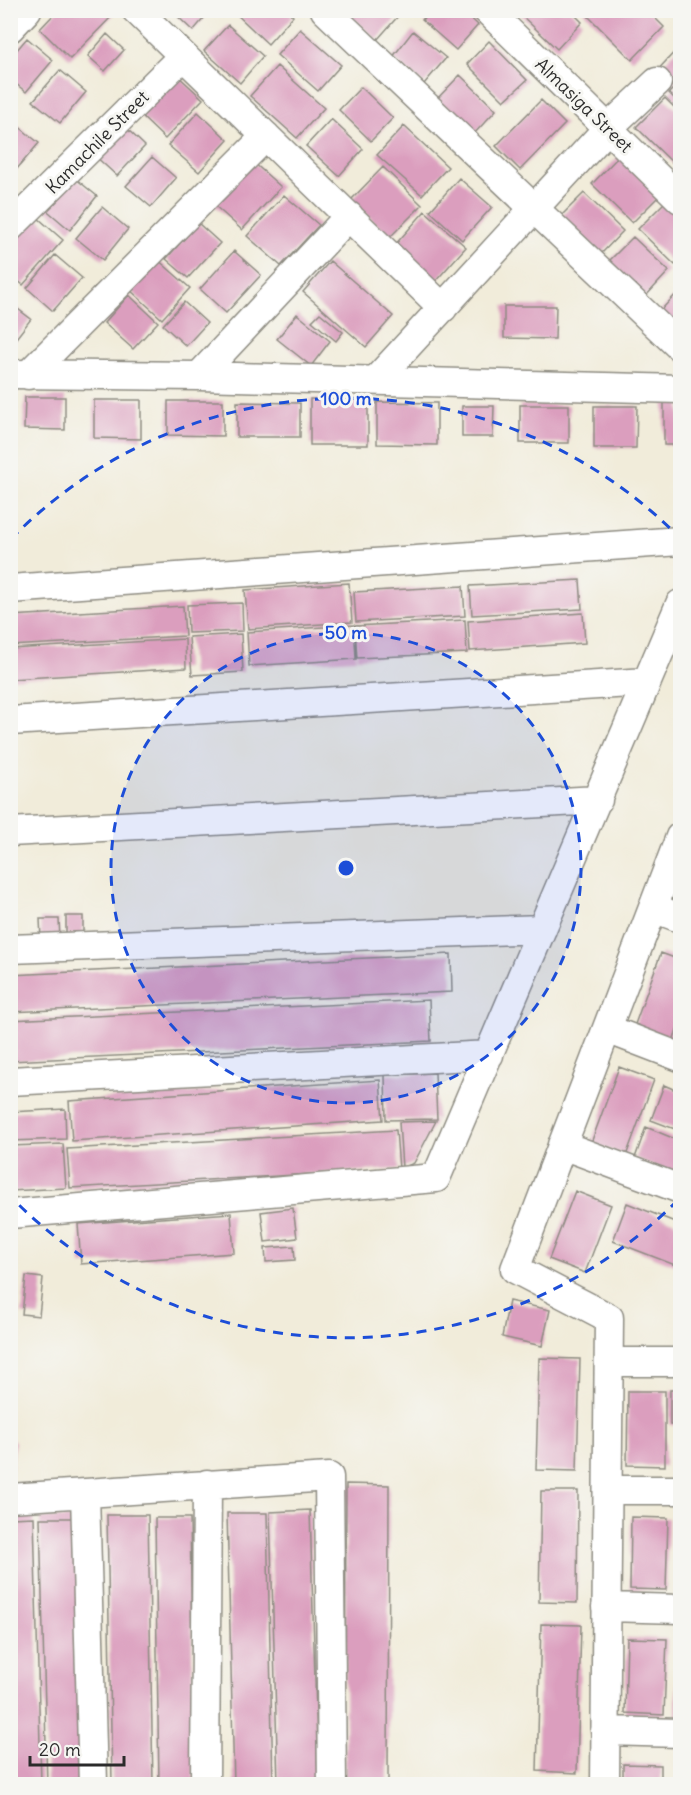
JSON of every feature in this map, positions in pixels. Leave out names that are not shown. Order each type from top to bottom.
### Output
[{"type":"street","points":[[10,28],[27,10]]},
{"type":"street","points":[[136,10],[443,308]]},
{"type":"street","points":[[325,10],[681,347]]},
{"type":"street","name":"Almasiga Street","points":[[488,10],[681,199]]},
{"type":"street","name":"Kamachile Street","points":[[10,227],[183,56]]},
{"type":"street","points":[[376,381],[608,129],[657,82]]},
{"type":"street","points":[[19,375],[266,136]]},
{"type":"street","points":[[199,376],[349,216]]},
{"type":"street","points":[[19,375],[199,376],[681,389]]},
{"type":"street","points":[[10,588],[681,541]]},
{"type":"street","points":[[10,1214],[436,1178],[681,604]]},
{"type":"street","points":[[10,721],[647,682]]},
{"type":"street","points":[[10,832],[598,800]]},
{"type":"street","points":[[605,1785],[609,1318],[515,1269],[681,837]]},
{"type":"street","points":[[653,908],[681,918]]},
{"type":"street","points":[[10,949],[542,929]]},
{"type":"street","points":[[607,1029],[681,1057]]},
{"type":"street","points":[[10,1081],[489,1055]]},
{"type":"street","points":[[562,1145],[681,1189]]},
{"type":"street","points":[[609,1362],[681,1362]]},
{"type":"street","points":[[10,1498],[329,1477],[332,1785]]},
{"type":"street","points":[[204,1785],[207,1484]]},
{"type":"street","points":[[608,1490],[681,1490]]},
{"type":"street","points":[[85,1494],[93,1785]]},
{"type":"street","points":[[606,1607],[681,1610]]},
{"type":"street","points":[[605,1731],[681,1733]]},
{"type":"building","points":[[58,10],[114,10],[116,12],[70,59],[40,29]]},
{"type":"building","points":[[171,10],[211,10],[193,31]]},
{"type":"building","points":[[232,10],[286,10],[293,16],[268,44]]},
{"type":"building","points":[[344,10],[396,10],[400,14],[377,40]]},
{"type":"building","points":[[431,10],[462,10],[478,25],[456,50],[422,20]]},
{"type":"building","points":[[525,10],[570,10],[582,22],[557,49],[521,15]]},
{"type":"building","points":[[582,10],[647,10],[664,27],[632,60]]},
{"type":"building","points":[[228,25],[263,56],[240,83],[204,51]]},
{"type":"building","points":[[300,29],[341,65],[318,91],[277,55]]},
{"type":"building","points":[[413,31],[446,58],[424,84],[392,58]]},
{"type":"building","points":[[107,34],[124,50],[105,71],[88,56]]},
{"type":"building","points":[[27,38],[53,60],[26,92],[10,79],[10,58]]},
{"type":"building","points":[[489,41],[527,80],[504,101],[467,64]]},
{"type":"building","points":[[680,46],[680,76],[669,89],[654,74]]},
{"type":"building","points":[[277,66],[324,108],[297,138],[250,96]]},
{"type":"building","points":[[60,70],[86,92],[60,123],[33,101]]},
{"type":"building","points":[[176,74],[203,99],[165,139],[138,113]]},
{"type":"building","points":[[460,75],[496,110],[473,135],[436,100]]},
{"type":"building","points":[[680,82],[680,104],[669,93]]},
{"type":"building","points":[[361,87],[393,118],[371,141],[339,110]]},
{"type":"building","points":[[665,98],[680,113],[680,170],[636,127]]},
{"type":"building","points":[[541,100],[565,124],[520,170],[496,146]]},
{"type":"building","points":[[198,112],[228,140],[199,172],[168,145]]},
{"type":"building","points":[[331,119],[363,149],[339,176],[306,146]]},
{"type":"building","points":[[12,121],[39,143],[10,177],[10,123]]},
{"type":"building","points":[[122,124],[145,146],[117,176],[93,154]]},
{"type":"building","points":[[404,126],[448,167],[422,195],[377,155]]},
{"type":"building","points":[[619,156],[660,195],[632,223],[592,184]]},
{"type":"building","points":[[152,157],[176,178],[151,207],[126,186]]},
{"type":"building","points":[[252,161],[281,187],[242,230],[213,204]]},
{"type":"building","points":[[383,167],[422,205],[390,237],[351,200]]},
{"type":"building","points":[[70,174],[97,196],[70,230],[43,207]]},
{"type":"building","points":[[459,178],[492,207],[462,240],[430,211]]},
{"type":"building","points":[[584,193],[623,231],[601,254],[561,216]]},
{"type":"building","points":[[284,195],[319,225],[281,266],[247,236]]},
{"type":"building","points":[[668,199],[680,211],[680,259],[675,265],[638,229]]},
{"type":"building","points":[[102,207],[128,229],[103,260],[76,238]]},
{"type":"building","points":[[30,211],[63,240],[23,285],[10,274],[10,233]]},
{"type":"building","points":[[425,211],[466,247],[434,283],[394,246]]},
{"type":"building","points":[[198,223],[220,243],[188,278],[166,259]]},
{"type":"building","points":[[633,237],[669,271],[645,297],[609,261]]},
{"type":"building","points":[[234,251],[261,275],[226,313],[200,289]]},
{"type":"building","points":[[55,255],[82,278],[53,311],[27,288]]},
{"type":"building","points":[[156,258],[190,288],[162,319],[129,289]]},
{"type":"building","points":[[330,261],[393,316],[366,347],[303,292]]},
{"type":"building","points":[[680,290],[680,333],[659,312]]},
{"type":"building","points":[[129,295],[158,322],[133,349],[104,323]]},
{"type":"building","points":[[184,302],[207,323],[186,346],[163,325]]},
{"type":"building","points":[[10,303],[31,319],[10,346]]},
{"type":"building","points":[[504,306],[556,306],[555,339],[504,338]]},
{"type":"building","points":[[320,313],[343,332],[336,341],[312,321]]},
{"type":"building","points":[[297,314],[330,341],[311,366],[277,339]]},
{"type":"building","points":[[25,397],[65,397],[65,430],[24,429]]},
{"type":"building","points":[[310,399],[368,399],[368,445],[310,445]]},
{"type":"building","points":[[94,400],[141,400],[141,439],[94,438]]},
{"type":"building","points":[[168,401],[223,401],[223,436],[168,435]]},
{"type":"building","points":[[237,402],[300,403],[300,437],[237,437]]},
{"type":"building","points":[[377,402],[437,403],[437,445],[377,444]]},
{"type":"building","points":[[664,403],[680,403],[680,445],[664,445]]},
{"type":"building","points":[[520,405],[569,405],[569,443],[520,443]]},
{"type":"building","points":[[462,406],[494,406],[493,437],[462,437]]},
{"type":"building","points":[[594,406],[637,406],[636,448],[594,448]]},
{"type":"building","points":[[580,580],[582,609],[472,615],[470,586]]},
{"type":"building","points":[[349,583],[352,622],[248,629],[245,590]]},
{"type":"building","points":[[463,586],[465,616],[356,622],[354,592]]},
{"type":"building","points":[[242,603],[243,631],[188,633],[187,605]]},
{"type":"building","points":[[183,606],[185,636],[10,646],[10,616]]},
{"type":"building","points":[[583,613],[585,643],[470,651],[468,621]]},
{"type":"building","points":[[465,620],[467,653],[357,658],[355,626]]},
{"type":"building","points":[[354,625],[356,659],[249,666],[247,632]]},
{"type":"building","points":[[241,634],[243,672],[192,675],[189,637]]},
{"type":"building","points":[[185,639],[186,668],[10,679],[10,649]]},
{"type":"building","points":[[66,916],[83,916],[83,935],[66,935]]},
{"type":"building","points":[[40,919],[59,919],[60,939],[41,939]]},
{"type":"building","points":[[661,953],[680,960],[680,1021],[673,1041],[634,1027]]},
{"type":"building","points":[[451,954],[452,992],[10,1012],[10,975]]},
{"type":"building","points":[[429,1000],[431,1041],[10,1061],[10,1020]]},
{"type":"building","points":[[619,1067],[654,1080],[626,1156],[591,1143]]},
{"type":"building","points":[[435,1073],[437,1119],[386,1120],[385,1075]]},
{"type":"building","points":[[380,1080],[383,1120],[72,1141],[69,1101]]},
{"type":"building","points":[[664,1085],[680,1092],[680,1131],[651,1120]]},
{"type":"building","points":[[65,1109],[66,1139],[10,1141],[10,1112]]},
{"type":"building","points":[[436,1121],[414,1163],[402,1168],[399,1122]]},
{"type":"building","points":[[646,1127],[680,1141],[680,1176],[635,1158]]},
{"type":"building","points":[[396,1130],[399,1169],[70,1188],[67,1149]]},
{"type":"building","points":[[63,1144],[66,1188],[10,1191],[10,1146]]},
{"type":"building","points":[[575,1191],[611,1205],[585,1273],[549,1259]]},
{"type":"building","points":[[627,1203],[680,1224],[680,1267],[613,1241]]},
{"type":"building","points":[[293,1208],[297,1238],[265,1242],[261,1212]]},
{"type":"building","points":[[231,1213],[234,1253],[81,1264],[78,1224]]},
{"type":"building","points":[[294,1246],[295,1260],[266,1262],[265,1248]]},
{"type":"building","points":[[26,1276],[43,1278],[39,1316],[22,1314]]},
{"type":"building","points":[[509,1301],[550,1310],[542,1346],[502,1337]]},
{"type":"building","points":[[539,1358],[580,1359],[577,1471],[536,1470]]},
{"type":"building","points":[[670,1390],[680,1390],[680,1425],[670,1425]]},
{"type":"building","points":[[628,1391],[665,1391],[665,1466],[627,1465]]},
{"type":"building","points":[[677,1433],[680,1433],[680,1466],[677,1466]]},
{"type":"building","points":[[10,1440],[15,1441],[12,1470],[10,1470]]},
{"type":"building","points":[[346,1484],[389,1485],[388,1784],[345,1784]]},
{"type":"building","points":[[541,1491],[578,1491],[577,1603],[539,1602]]},
{"type":"building","points":[[310,1510],[318,1784],[278,1784],[270,1512]]},
{"type":"building","points":[[227,1513],[267,1513],[273,1784],[234,1784]]},
{"type":"building","points":[[107,1515],[148,1515],[153,1784],[112,1784]]},
{"type":"building","points":[[34,1517],[41,1784],[10,1784],[10,1518]]},
{"type":"building","points":[[631,1517],[668,1518],[666,1590],[630,1589]]},
{"type":"building","points":[[40,1518],[77,1518],[83,1784],[47,1784]]},
{"type":"building","points":[[155,1518],[190,1518],[194,1784],[159,1784]]},
{"type":"building","points":[[678,1556],[680,1556],[680,1590],[677,1590]]},
{"type":"building","points":[[541,1624],[581,1625],[577,1773],[537,1771]]},
{"type":"building","points":[[627,1638],[667,1639],[664,1715],[625,1713]]},
{"type":"building","points":[[677,1683],[680,1683],[680,1716],[676,1716]]},
{"type":"building","points":[[623,1764],[661,1765],[661,1784],[623,1784]]}]
